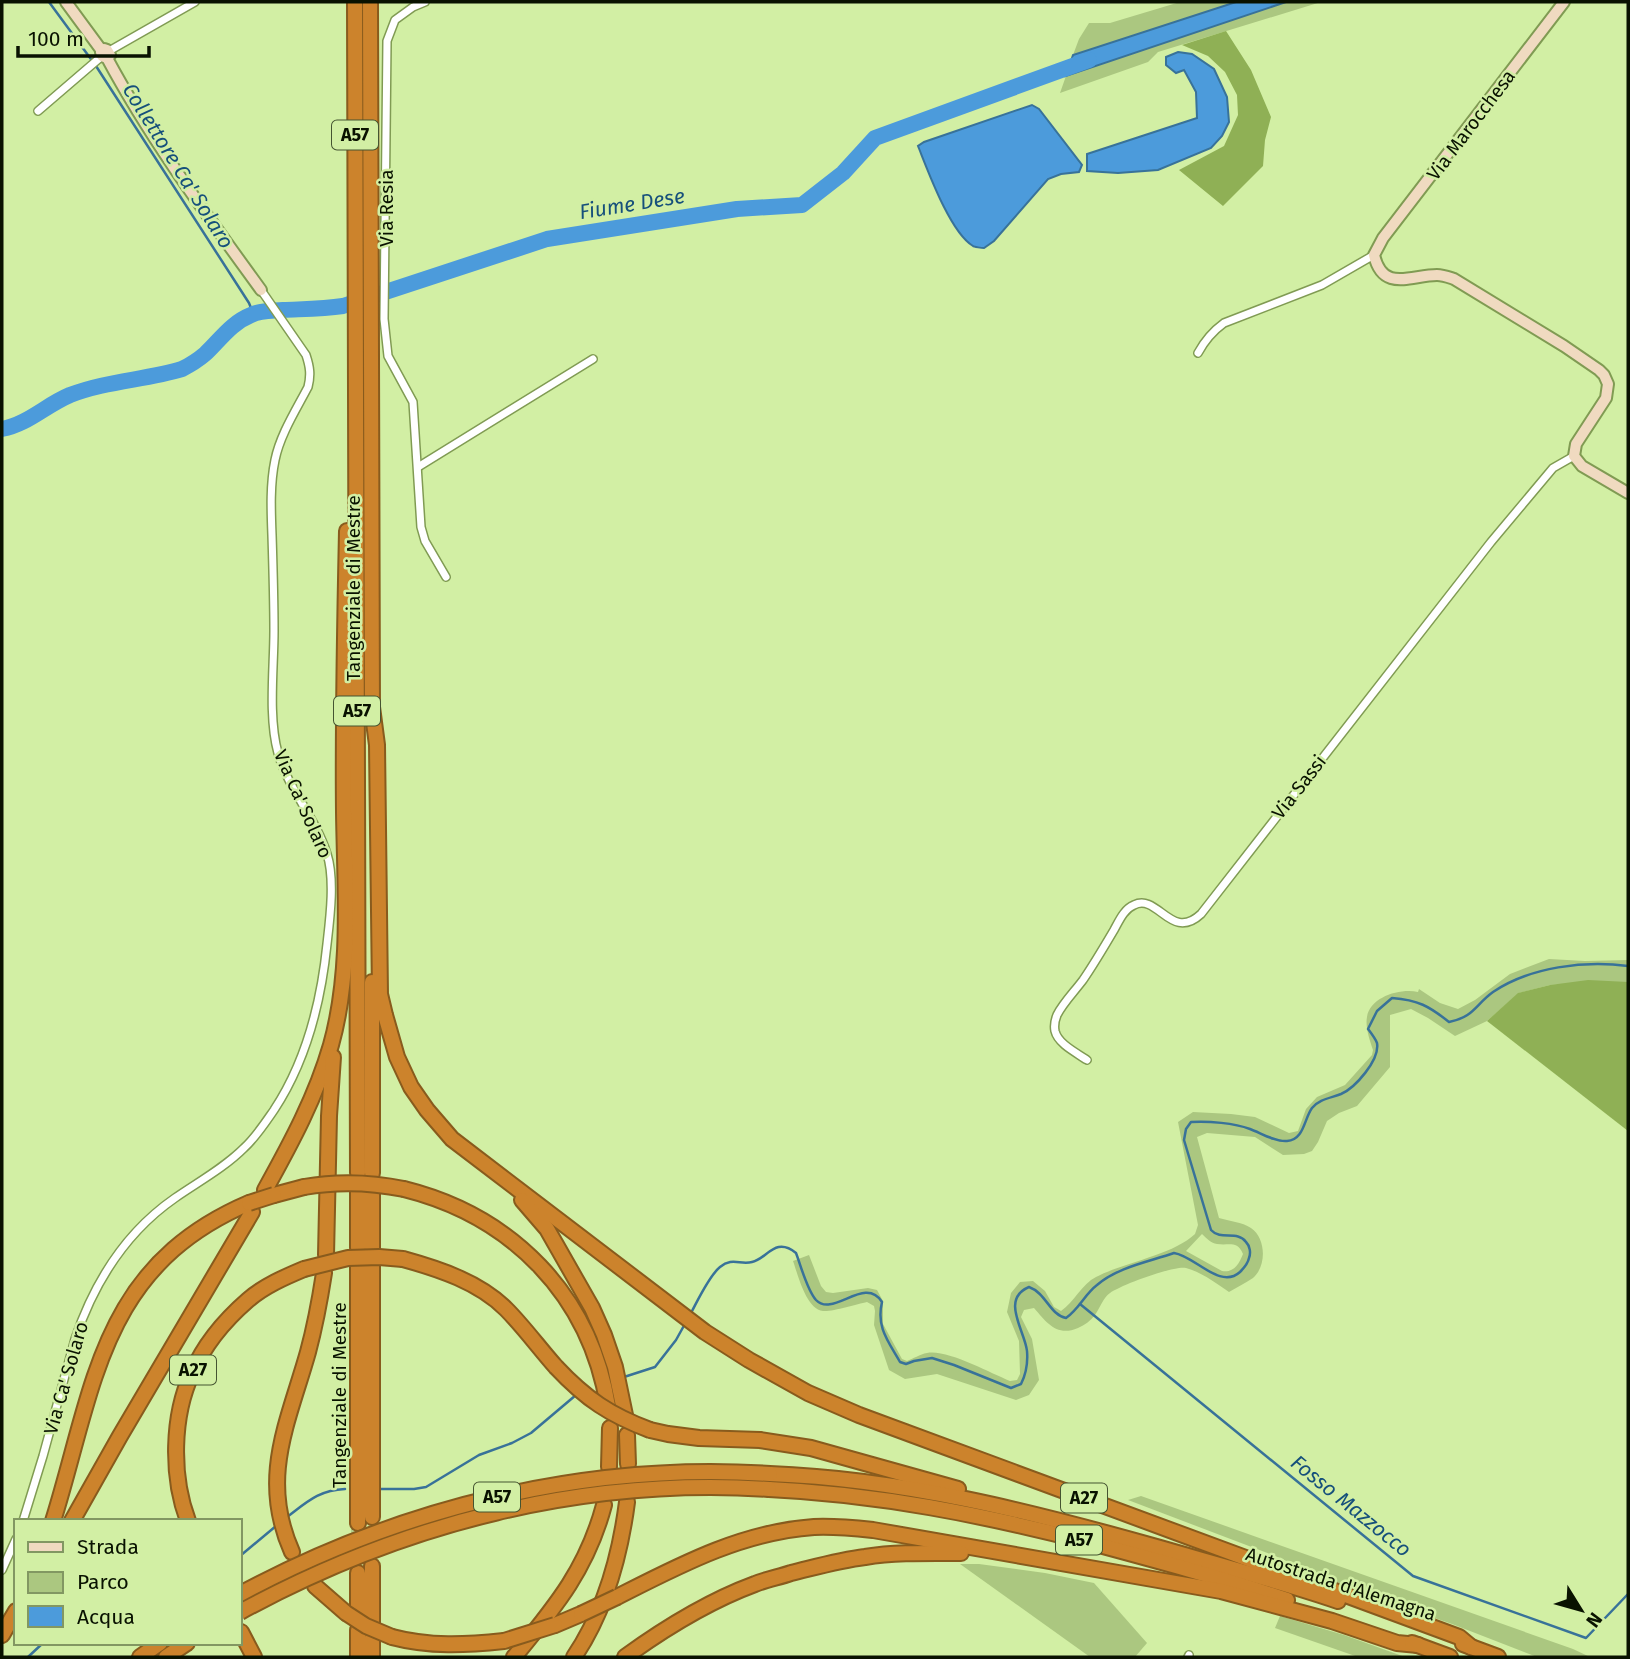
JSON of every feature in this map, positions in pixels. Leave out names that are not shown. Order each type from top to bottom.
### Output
[{"type":"highway","name":"Tangenziale di Mestre","points":[[355,2],[355,323],[365,1173],[378,318],[370,2]]},
{"type":"highway","points":[[326,1255],[329,1116],[334,1031],[342,988],[344,940],[345,664],[350,409],[357,395]]},
{"type":"highway","name":"A57","points":[[372,707],[377,745],[380,994],[397,1057],[420,1100],[434,1119],[452,1139],[488,1167],[530,1208],[547,1229],[592,1308],[604,1335],[611,1397],[625,1415]]},
{"type":"highway","points":[[73,1519],[250,1208],[269,1192],[317,1084],[334,1031]]},
{"type":"highway","name":"A27","points":[[488,1167],[705,1332],[808,1393],[859,1415],[1459,1637],[1471,1647]]},
{"type":"highway","points":[[269,1192],[348,1183],[381,1185],[439,1199],[477,1216],[528,1253],[558,1287],[607,1369]]},
{"type":"highway","points":[[365,1192],[365,1248]]},
{"type":"highway","points":[[54,1519],[100,1359],[129,1300],[148,1275],[180,1244],[219,1218],[250,1208]]},
{"type":"highway","name":"A27","points":[[187,1519],[176,1477],[177,1438],[182,1402],[192,1373],[207,1346],[226,1321],[249,1299],[276,1282],[304,1269],[348,1258],[379,1257],[403,1259],[440,1269],[474,1286],[504,1307],[577,1390],[603,1408],[650,1430],[699,1438],[760,1440],[811,1448],[990,1498],[1019,1510]]},
{"type":"highway","name":"Tangenziale di Mestre","points":[[365,1266],[365,1520]]},
{"type":"highway","points":[[292,1552],[285,1536],[278,1501],[277,1474],[281,1438],[309,1350],[324,1273]]},
{"type":"highway","points":[[609,1466],[610,1428]]},
{"type":"highway","points":[[627,1435],[628,1464]]},
{"type":"highway","name":"A57","points":[[242,1593],[353,1541],[410,1520],[498,1496],[588,1480],[649,1474],[770,1474],[903,1487],[1019,1510],[1168,1557]]},
{"type":"highway","name":"A57","points":[[242,1611],[307,1577],[417,1534],[503,1510],[583,1496],[653,1488],[722,1487],[840,1494],[923,1506],[1168,1557]]},
{"type":"highway","points":[[574,1657],[593,1625],[612,1574],[627,1502]]},
{"type":"highway","points":[[514,1657],[555,1607],[578,1571],[589,1549],[604,1505]]},
{"type":"highway","points":[[315,1587],[354,1620],[392,1637],[444,1645],[504,1641],[581,1614],[722,1547],[769,1533],[817,1527],[873,1530],[1221,1591],[1397,1643],[1418,1645]]},
{"type":"highway","points":[[625,1657],[718,1600],[757,1583],[818,1566],[866,1556],[1003,1552]]},
{"type":"highway","name":"Autostrada d'Alemagna","points":[[1168,1557],[1332,1599],[1498,1657]]},
{"type":"highway","name":"Autostrada d'Alemagna","points":[[1168,1557],[1450,1657]]},
{"type":"highway","points":[[372,1566],[372,1657]]},
{"type":"highway","points":[[358,1573],[354,1620],[358,1657]]},
{"type":"highway","points":[[2,1635],[14,1614]]},
{"type":"highway","points":[[242,1634],[254,1657]]},
{"type":"highway","points":[[140,1657],[157,1645]]},
{"type":"highway","points":[[166,1657],[184,1645]]},
{"type":"street","name":"Via Ca' Solaro","points":[[24,1519],[75,1339],[96,1289],[119,1252],[146,1221],[234,1157],[256,1135],[288,1088],[306,1046],[318,1006],[327,944],[330,892],[329,864],[318,834],[284,771],[274,727],[271,500],[273,469],[279,446],[308,387],[310,366],[306,355],[165,157],[66,2]]},
{"type":"street","points":[[37,111],[101,57],[195,2]]},
{"type":"street","name":"Via Resia","points":[[378,266],[387,41],[395,20],[412,7],[425,2]]},
{"type":"street","name":"Via Marocchesa","points":[[1198,353],[1207,338],[1224,323],[1322,285],[1376,251],[1564,2]]},
{"type":"street","name":"Via Sassi","points":[[1087,1060],[1060,1040],[1056,1033],[1057,1014],[1096,961],[1123,914],[1141,902],[1149,904],[1176,922],[1186,923],[1201,914],[1491,542],[1553,468],[1574,456],[1576,444],[1605,398],[1608,384],[1602,372],[1564,346],[1454,279],[1438,275],[1404,280],[1391,278],[1380,270],[1376,251]]},
{"type":"street","points":[[378,318],[388,356],[413,402],[421,527],[425,541],[446,577]]},
{"type":"street","points":[[418,467],[593,359]]},
{"type":"street","points":[[1574,456],[1582,466],[1628,493]]},
{"type":"street","points":[[2,1570],[14,1543]]},
{"type":"green space","points":[[1180,2],[1236,2],[1073,55],[1089,23],[1110,23]]},
{"type":"green space","points":[[1285,2],[1321,2],[1158,52],[1148,62],[1060,93],[1066,76]]},
{"type":"green space","points":[[1226,31],[1251,70],[1271,117],[1265,140],[1263,166],[1223,206],[1179,170],[1224,146],[1238,115],[1237,95],[1225,72],[1208,56],[1182,45]]},
{"type":"green space","points":[[1549,959],[1628,960],[1628,982],[1550,985],[1519,993],[1487,1021],[1455,1036],[1411,1009],[1390,1015],[1390,1067],[1357,1106],[1327,1121],[1312,1151],[1283,1155],[1255,1137],[1207,1133],[1197,1137],[1219,1218],[1247,1226],[1260,1238],[1263,1252],[1258,1273],[1229,1292],[1203,1275],[1186,1268],[1160,1272],[1110,1293],[1091,1319],[1083,1326],[1071,1330],[1058,1330],[1034,1308],[1024,1310],[1021,1317],[1032,1339],[1039,1380],[1029,1395],[1016,1400],[937,1374],[905,1379],[889,1370],[874,1325],[874,1306],[867,1302],[823,1311],[817,1309],[807,1298],[793,1261],[809,1255],[826,1292],[868,1288],[877,1290],[883,1301],[883,1324],[902,1359],[907,1361],[927,1353],[946,1355],[1010,1381],[1017,1380],[1020,1374],[1019,1341],[1007,1312],[1011,1293],[1020,1282],[1033,1281],[1045,1291],[1054,1307],[1061,1311],[1096,1277],[1162,1253],[1195,1234],[1198,1225],[1178,1122],[1193,1112],[1231,1114],[1255,1117],[1289,1133],[1298,1131],[1306,1109],[1317,1097],[1345,1085],[1372,1055],[1367,1017],[1369,1010],[1380,999],[1403,991],[1418,992],[1419,989],[1440,1003],[1458,1009],[1510,974]],"holes":[[[1202,1234],[1215,1243],[1238,1247],[1243,1254],[1236,1267],[1230,1271],[1222,1271],[1186,1251]]]},
{"type":"green space","points":[[1588,980],[1628,982],[1628,1131],[1487,1021],[1518,993]]},
{"type":"green space","points":[[1141,1496],[1590,1657],[1537,1657],[1331,1582],[1275,1556],[1128,1500]]},
{"type":"green space","points":[[960,1564],[1045,1573],[1094,1583],[1147,1643],[1135,1657],[1090,1657]]},
{"type":"green space","points":[[1280,1616],[1405,1657],[1358,1657],[1275,1628]]},
{"type":"water","points":[[1236,2],[1286,2],[1066,76],[1073,55]]},
{"type":"water","points":[[1178,52],[1192,54],[1214,69],[1227,97],[1229,122],[1222,136],[1211,148],[1158,170],[1118,173],[1087,171],[1087,154],[1197,118],[1196,92],[1184,70],[1176,73],[1166,65],[1166,57]]},
{"type":"water","points":[[1032,105],[1039,109],[1082,165],[1079,172],[1048,179],[994,241],[984,248],[974,246],[964,239],[948,215],[918,146]]},
{"type":"waterway","name":"Collettore Ca' Solaro","points":[[49,2],[96,66],[253,313]]},
{"type":"waterway","name":"Fiume Dese","points":[[2,429],[20,423],[61,399],[84,390],[182,369],[205,354],[237,322],[259,312],[343,306],[547,239],[737,209],[802,205],[843,173],[875,138],[1089,60]]},
{"type":"waterway","points":[[691,1313],[708,1282],[724,1264],[752,1262],[777,1248],[789,1248],[796,1253],[804,1278],[816,1300],[831,1304],[867,1293],[875,1295],[882,1302],[884,1334],[900,1362],[906,1364],[932,1358],[1011,1388],[1021,1384],[1026,1368],[1027,1351],[1015,1307],[1016,1299],[1029,1287],[1040,1294],[1056,1313],[1066,1318],[1105,1279],[1124,1269],[1174,1253],[1224,1277],[1240,1272],[1246,1265],[1250,1252],[1246,1242],[1242,1238],[1219,1235],[1211,1230],[1184,1140],[1186,1129],[1191,1122],[1229,1124],[1278,1140],[1293,1140],[1300,1133],[1315,1105],[1347,1091],[1371,1065],[1377,1043],[1368,1029],[1377,1011],[1392,998],[1423,1005],[1449,1022],[1469,1014],[1493,992],[1508,983],[1541,971],[1576,965],[1628,966]]},
{"type":"waterway","name":"Fosso Mazzocco","points":[[1080,1304],[1413,1576],[1586,1638],[1628,1594]]},
{"type":"waterway","points":[[624,1377],[655,1367],[686,1322]]},
{"type":"waterway","points":[[380,1489],[426,1487],[479,1455],[531,1433],[576,1395]]},
{"type":"waterway","points":[[287,1517],[320,1494],[345,1489]]},
{"type":"waterway","points":[[242,1554],[276,1526]]},
{"type":"waterway","points":[[28,1657],[41,1645]]},
{"type":"tunnel","points":[[358,1523],[358,1573]]}]
